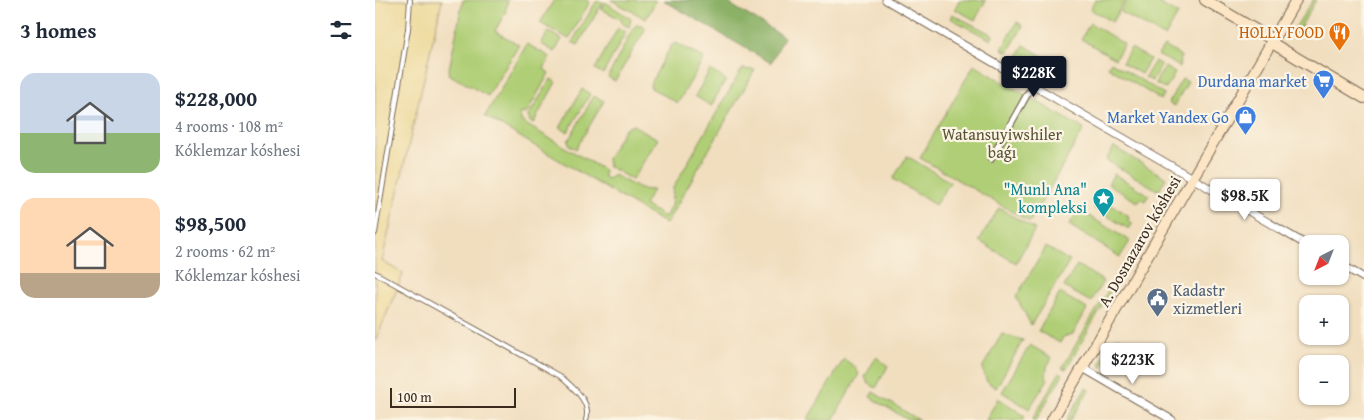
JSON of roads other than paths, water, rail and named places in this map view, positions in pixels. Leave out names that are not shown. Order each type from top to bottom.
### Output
[{"type":"main road","points":[[1205,0],[1364,98]]},
{"type":"main road","name":"A. Dosnazarov kóshesi","points":[[1052,420],[1296,0]]},
{"type":"street","points":[[886,0],[1299,240]]},
{"type":"street","points":[[991,159],[1028,93]]},
{"type":"street","points":[[1349,269],[1364,278]]},
{"type":"street","points":[[1083,368],[1172,420]]},
{"type":"lane","points":[[375,233],[408,29],[410,0]]},
{"type":"lane","points":[[375,273],[559,376],[582,396],[588,416],[587,420]]},
{"type":"place","name":"HOLLY FOOD","points":[[1340,51]]},
{"type":"place","name":"Durdana market","points":[[1323,100]]},
{"type":"place","name":"Market Yandex Go","points":[[1245,136]]},
{"type":"place","name":"\"Munlı Ana\" kompleksi","points":[[1103,217]]},
{"type":"place","name":"Kadastr xizmetleri","points":[[1157,318]]},
{"type":"park label","name":"Watansuyiwshiler baǵı","points":[[1002,143]]}]
